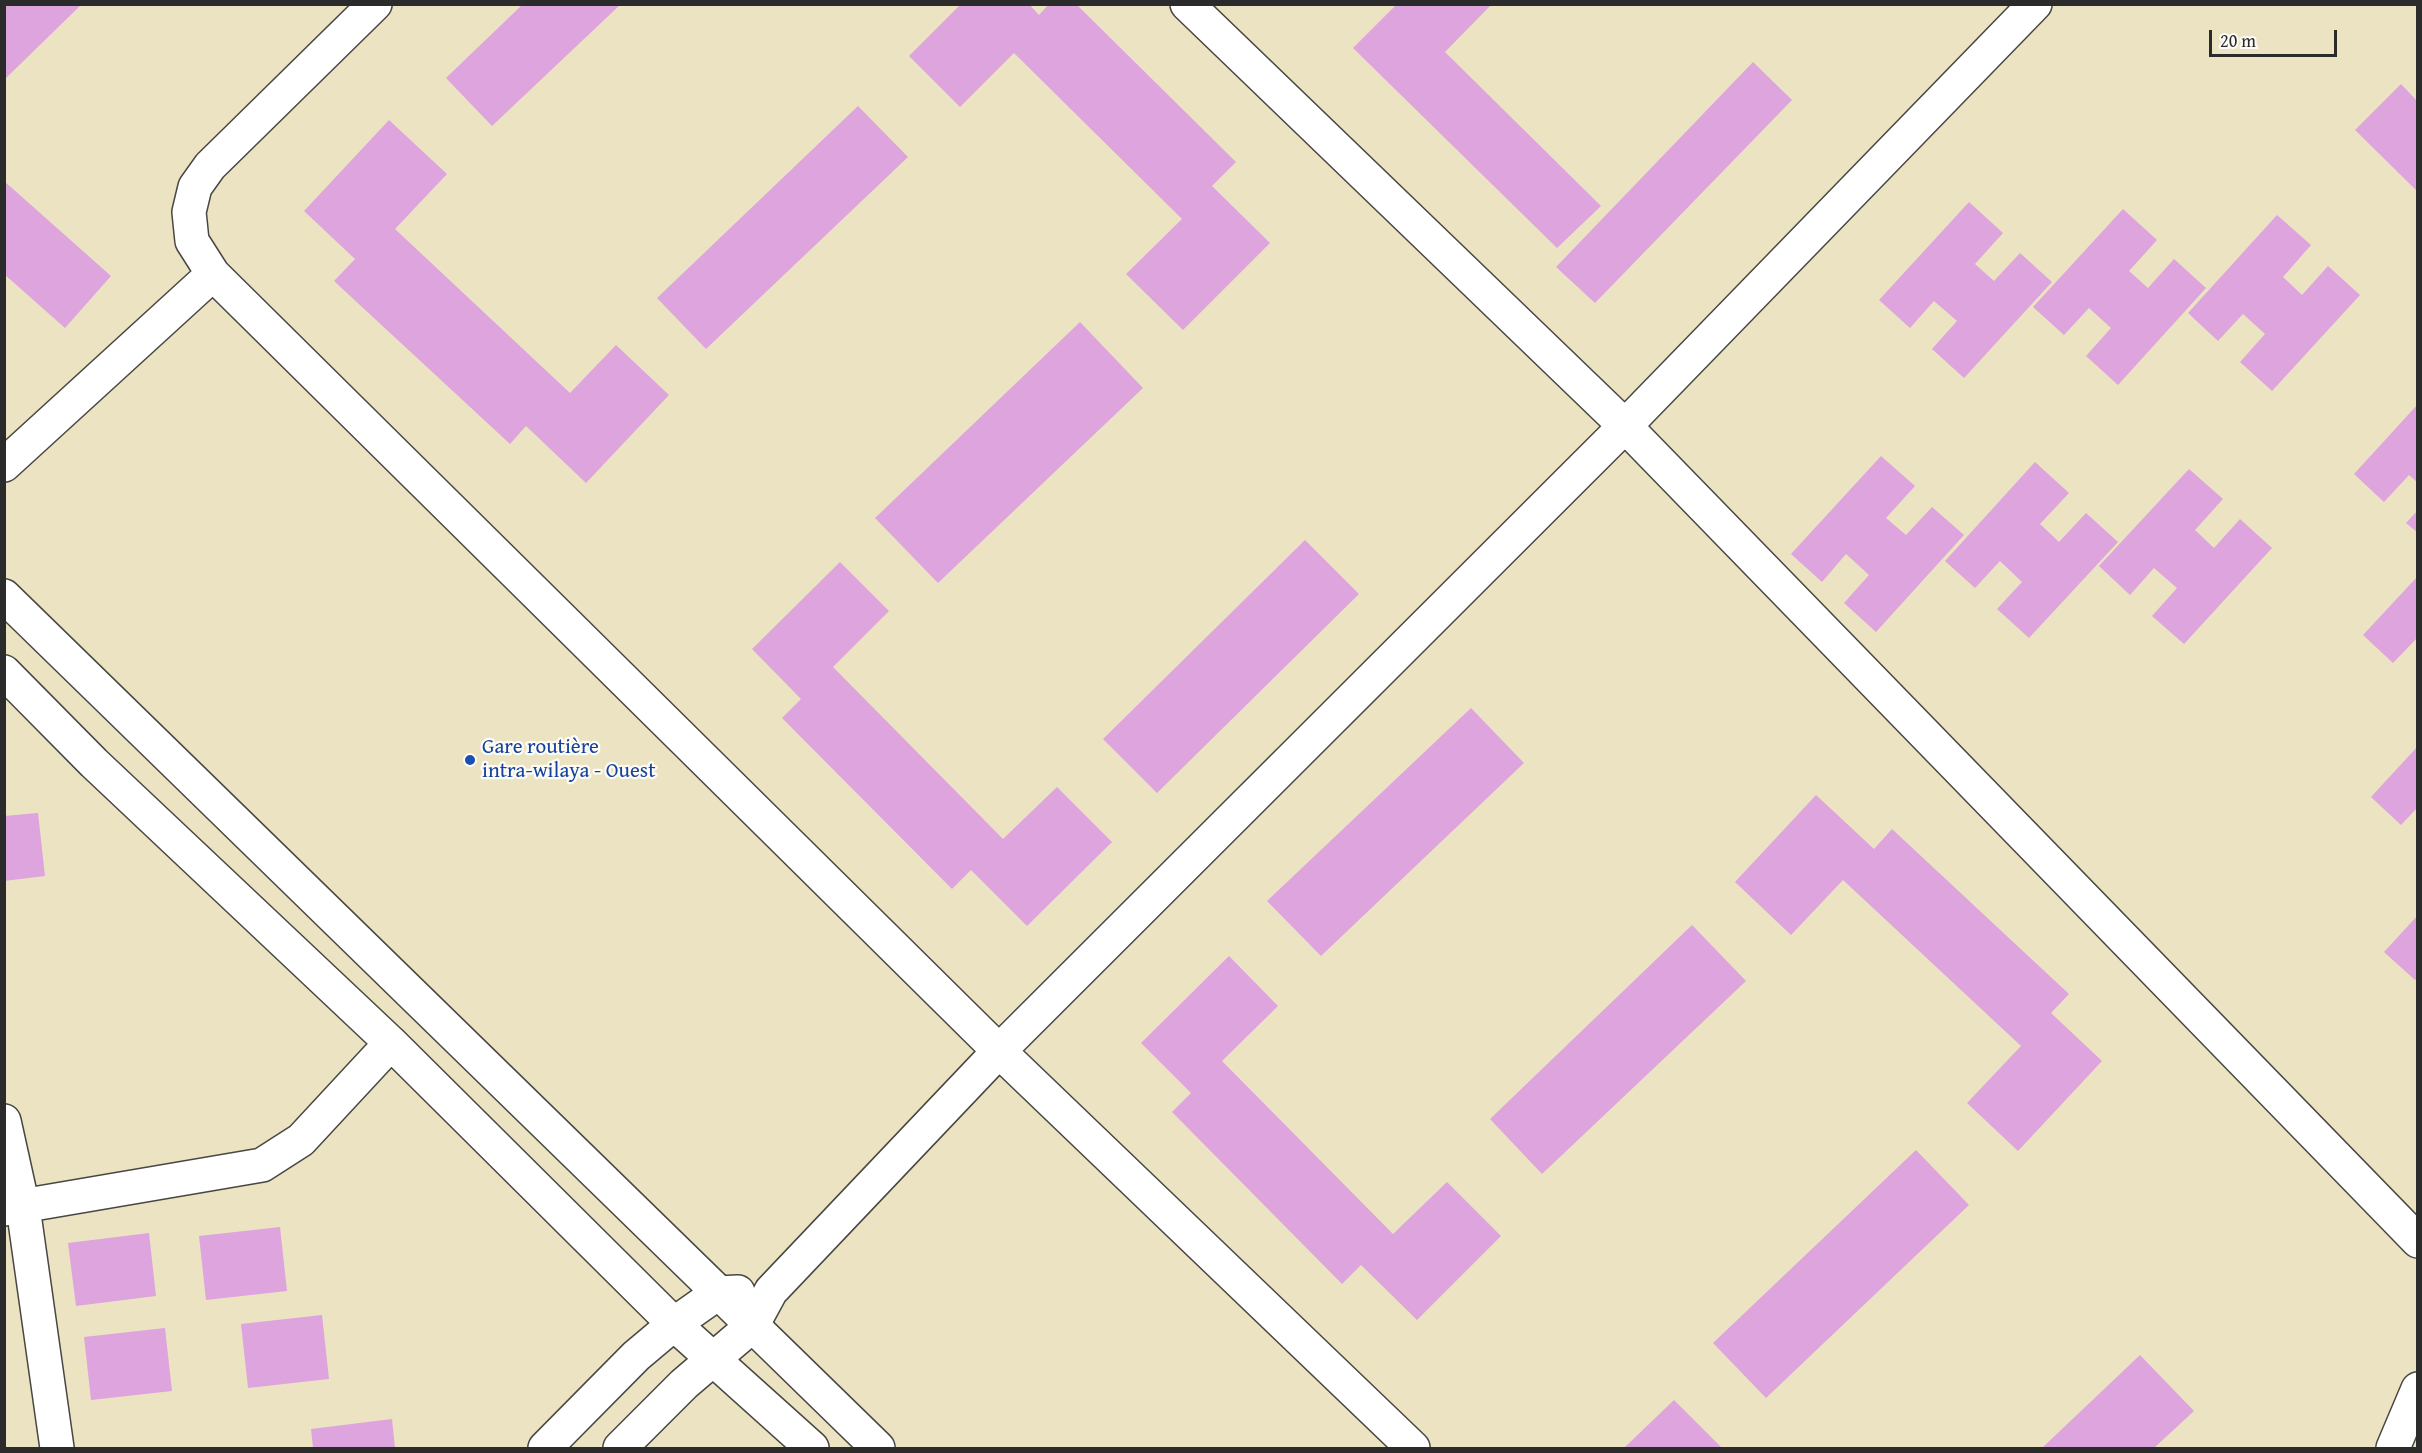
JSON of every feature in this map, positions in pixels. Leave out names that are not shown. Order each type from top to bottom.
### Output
[{"type":"street","points":[[375,4],[210,166],[195,187],[189,212],[192,241],[213,274],[999,1051],[1413,1449]]},
{"type":"street","points":[[620,1449],[684,1384],[715,1360],[752,1326],[771,1291],[999,1051],[1625,426],[2035,4]]},
{"type":"street","points":[[1204,10],[1625,426],[2418,1241]]},
{"type":"street","points":[[4,465],[213,274]]},
{"type":"street","points":[[4,596],[878,1449]]},
{"type":"street","points":[[4,672],[94,764],[391,1043],[674,1324],[812,1449]]},
{"type":"street","points":[[14,1208],[262,1165],[301,1140],[391,1043]]},
{"type":"street","points":[[4,1121],[14,1208],[57,1449]]},
{"type":"street","points":[[545,1449],[636,1356],[674,1324],[718,1293],[771,1291]]},
{"type":"street","points":[[2393,1449],[2418,1389]]},
{"type":"building","points":[[5,4],[82,4],[5,79]]},
{"type":"building","points":[[523,4],[621,4],[492,126],[446,78]]},
{"type":"building","points":[[961,4],[1029,4],[1039,15],[1049,4],[1076,4],[1236,162],[1212,186],[1270,243],[1183,330],[1126,274],[1182,219],[1014,53],[960,107],[909,56]]},
{"type":"building","points":[[1397,4],[1492,4],[1445,52],[1601,206],[1557,248],[1353,48]]},
{"type":"building","points":[[1753,62],[1792,100],[1595,303],[1556,267]]},
{"type":"building","points":[[2401,84],[2418,102],[2418,192],[2355,130]]},
{"type":"building","points":[[858,106],[908,157],[706,349],[657,298]]},
{"type":"building","points":[[389,120],[447,174],[395,229],[570,393],[616,345],[669,395],[586,483],[526,426],[510,444],[334,281],[355,259],[304,211]]},
{"type":"building","points":[[4,181],[111,276],[65,328],[4,274]]},
{"type":"building","points":[[1969,202],[2003,233],[1975,264],[1994,281],[2020,253],[2052,282],[1964,378],[1932,349],[1957,321],[1934,301],[1910,328],[1879,300]]},
{"type":"building","points":[[2123,209],[2157,240],[2129,271],[2148,288],[2174,259],[2206,288],[2118,385],[2086,356],[2111,328],[2089,308],[2064,335],[2033,307]]},
{"type":"building","points":[[2277,215],[2311,245],[2283,277],[2302,295],[2328,266],[2360,295],[2272,391],[2240,362],[2265,334],[2243,314],[2218,341],[2188,313]]},
{"type":"building","points":[[1080,322],[1143,388],[938,583],[875,518]]},
{"type":"building","points":[[2418,404],[2418,483],[2409,475],[2384,502],[2354,474]]},
{"type":"building","points":[[1881,456],[1915,486],[1886,518],[1906,535],[1932,507],[1964,535],[1876,632],[1844,603],[1869,575],[1846,554],[1822,582],[1791,554]]},
{"type":"building","points":[[2035,462],[2069,493],[2040,524],[2059,542],[2086,513],[2118,542],[2029,638],[1997,609],[2022,582],[2000,561],[1975,588],[1945,561]]},
{"type":"building","points":[[2189,469],[2223,499],[2195,530],[2214,548],[2240,519],[2272,548],[2184,644],[2152,616],[2177,588],[2154,568],[2130,595],[2099,566]]},
{"type":"building","points":[[2418,510],[2418,533],[2406,523]]},
{"type":"building","points":[[1305,540],[1359,594],[1157,793],[1103,739]]},
{"type":"building","points":[[840,562],[889,611],[833,667],[1003,839],[1057,787],[1112,842],[1027,926],[971,870],[952,889],[782,718],[801,699],[752,649]]},
{"type":"building","points":[[2418,576],[2418,637],[2393,663],[2363,635]]},
{"type":"building","points":[[1471,708],[1524,763],[1321,956],[1267,901]]},
{"type":"building","points":[[2418,746],[2418,807],[2401,825],[2371,797]]},
{"type":"building","points":[[1816,795],[1874,849],[1892,829],[2069,994],[2051,1013],[2102,1061],[2018,1151],[1967,1103],[2021,1046],[1843,880],[1791,935],[1735,882]]},
{"type":"building","points":[[38,813],[45,876],[4,881],[4,816]]},
{"type":"building","points":[[2418,915],[2418,977],[2415,980],[2384,952]]},
{"type":"building","points":[[1692,925],[1746,981],[1542,1174],[1490,1119]]},
{"type":"building","points":[[1229,956],[1278,1006],[1222,1061],[1393,1234],[1447,1182],[1501,1236],[1417,1320],[1361,1265],[1342,1284],[1172,1112],[1191,1093],[1141,1043]]},
{"type":"building","points":[[1916,1150],[1969,1205],[1766,1398],[1713,1343]]},
{"type":"building","points":[[280,1227],[287,1291],[206,1300],[199,1236]]},
{"type":"building","points":[[149,1233],[156,1296],[76,1306],[68,1243]]},
{"type":"building","points":[[322,1315],[329,1379],[248,1388],[241,1324]]},
{"type":"building","points":[[165,1328],[172,1391],[91,1400],[84,1337]]},
{"type":"building","points":[[2140,1355],[2194,1411],[2154,1448],[2042,1448]]},
{"type":"building","points":[[1674,1400],[1722,1448],[1624,1448]]},
{"type":"building","points":[[392,1419],[395,1448],[313,1448],[311,1429]]},
{"type":"place","name":"Gare routière intra-wilaya - Ouest","points":[[470,760]]}]
